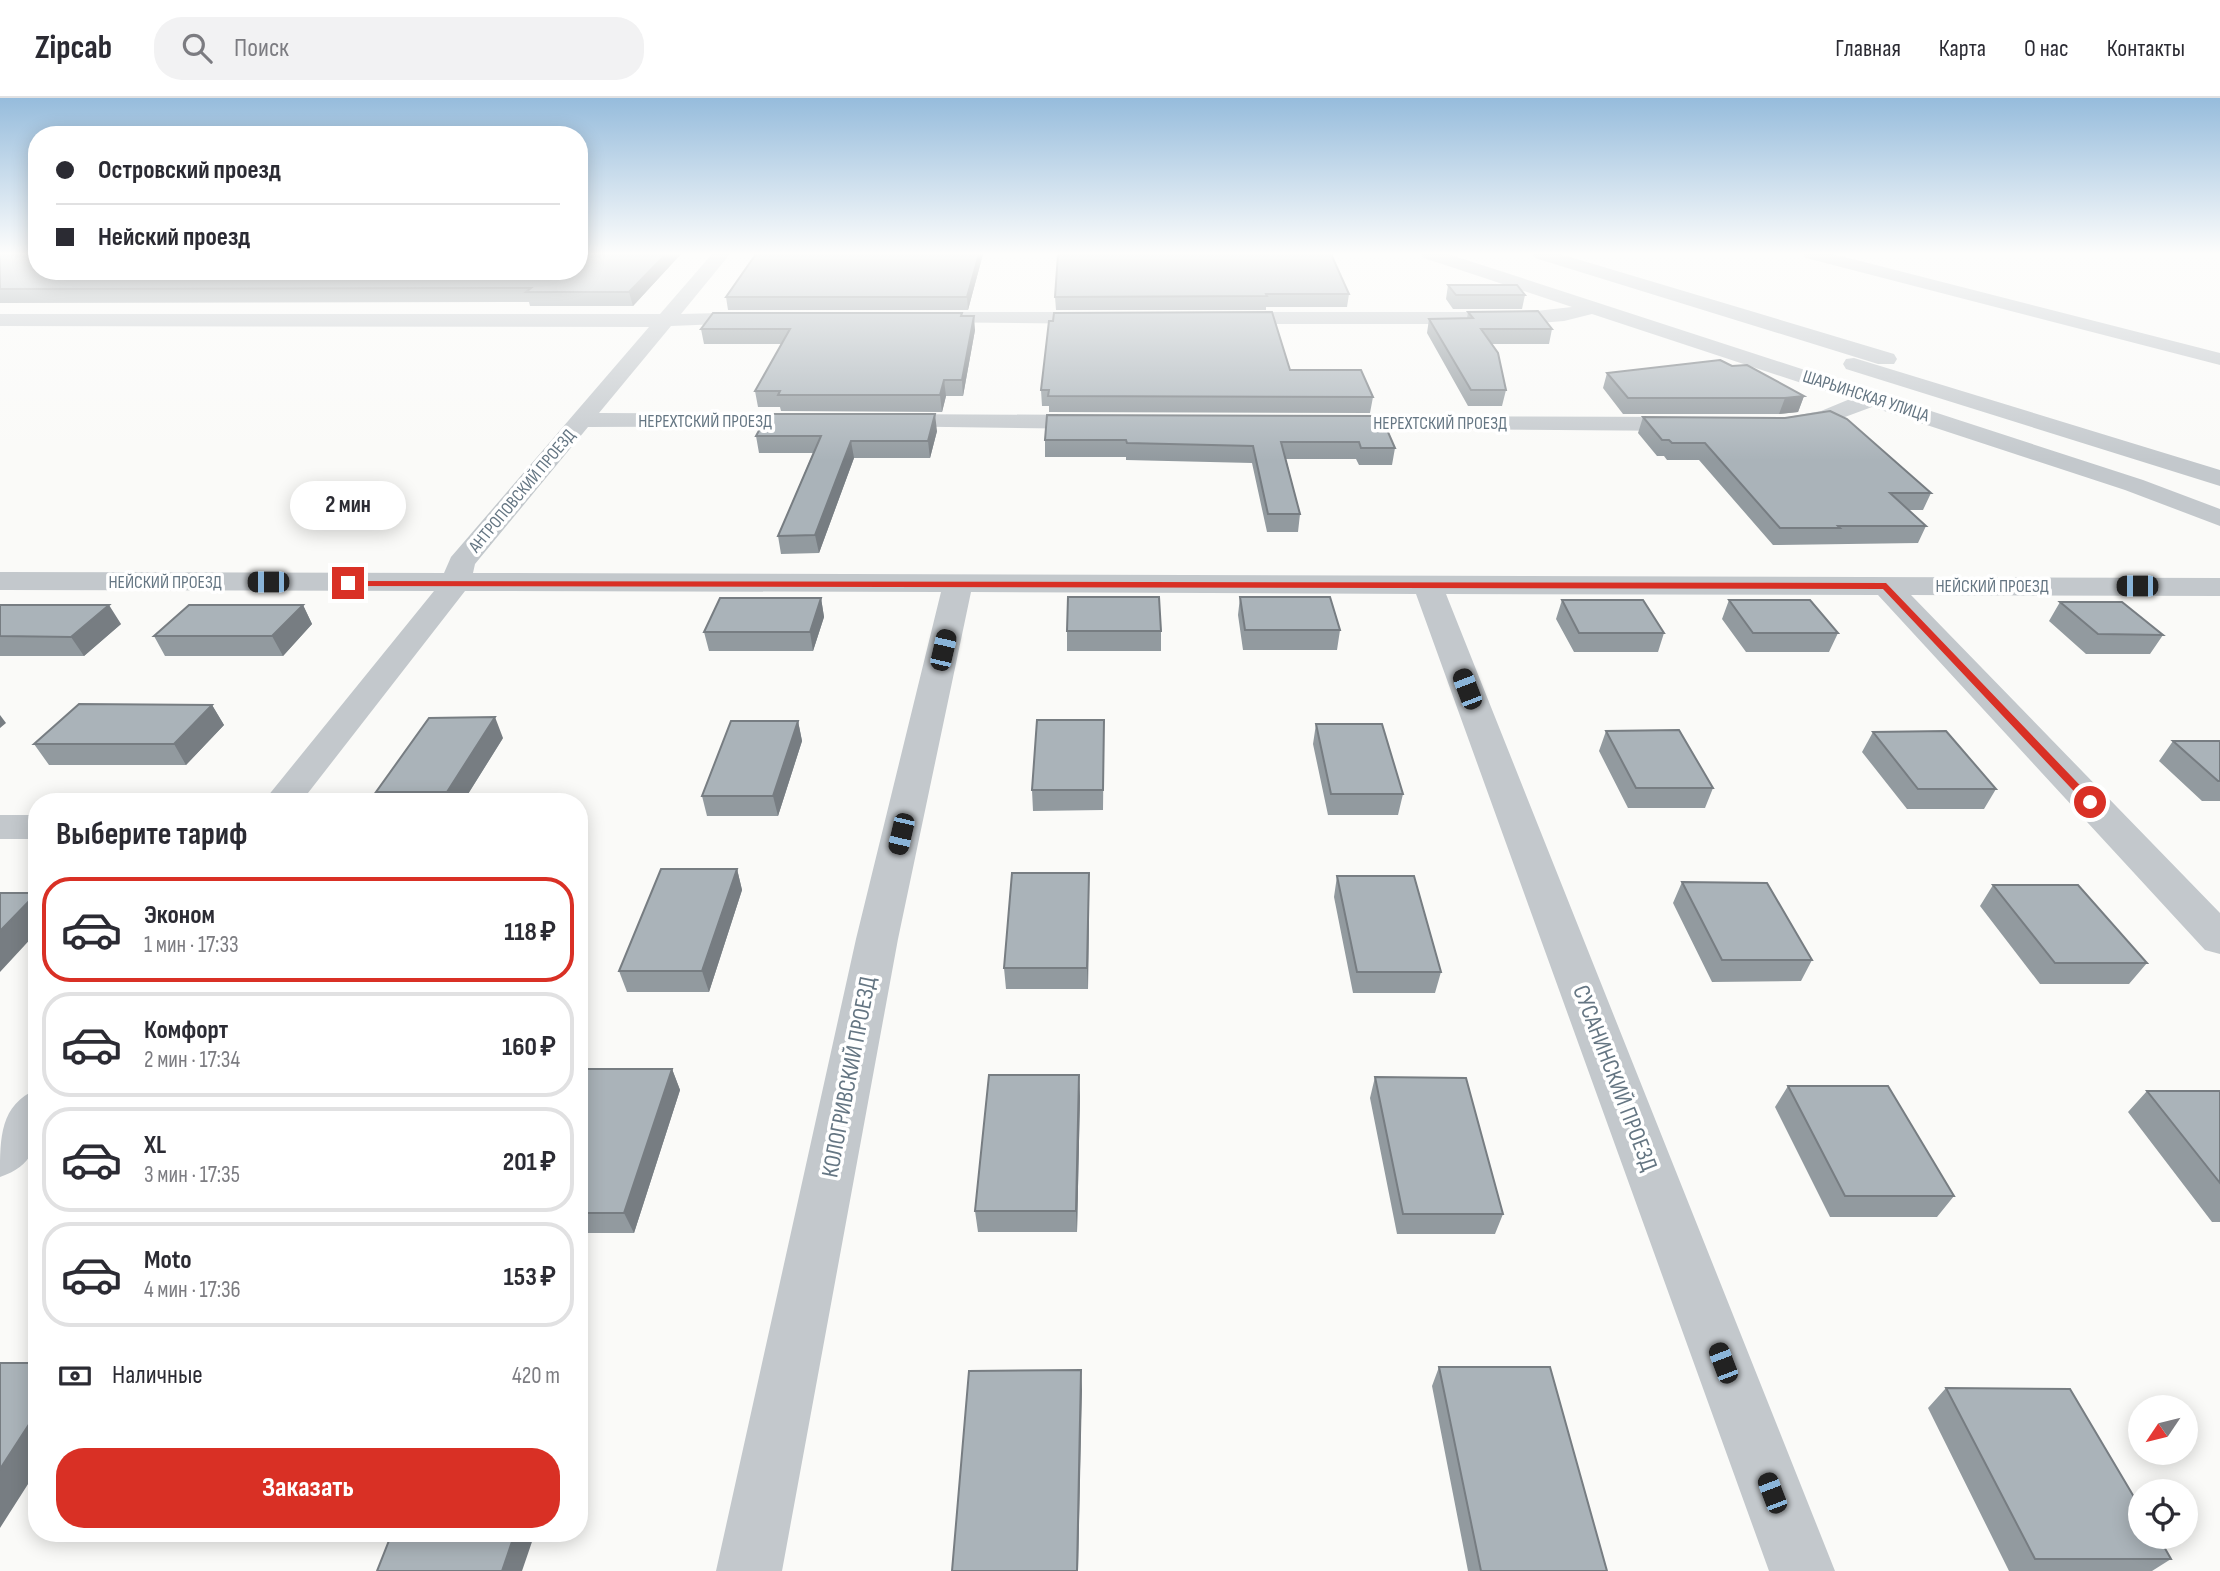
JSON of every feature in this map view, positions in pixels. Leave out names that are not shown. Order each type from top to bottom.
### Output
[{"type":"street","name":"АНТРОПОВСКИЙ ПРОЕЗД","points":[[288,793],[455,584],[461,563],[663,323]]},
{"type":"street","name":"ШАРЬИНСКАЯ УЛИЦА","points":[[1643,323],[2134,485],[2220,518]]},
{"type":"street","name":"ШАРЬИНСКАЯ УЛИЦА","points":[[1736,323],[2220,478]]},
{"type":"street","points":[[1754,323],[2220,460]]},
{"type":"street","points":[[2079,323],[2220,359]]},
{"type":"street","points":[[1765,424],[1804,422],[1826,417],[1874,398]]},
{"type":"street","name":"НЕРЕХТСКИЙ ПРОЕЗД","points":[[581,420],[1124,422]]},
{"type":"street","name":"НЕРЕХТСКИЙ ПРОЕЗД","points":[[1306,423],[1709,424]]},
{"type":"street","name":"НЕЙСКИЙ ПРОЕЗД","points":[[0,581],[2220,587]]},
{"type":"street","name":"КОЛОГРИВСКИЙ ПРОЕЗД","points":[[749,1571],[877,939],[958,584]]},
{"type":"street","name":"СУСАНИНСКИЙ ПРОЕЗД","points":[[1428,585],[1802,1571]]},
{"type":"street","points":[[1886,586],[2220,939]]},
{"type":"street","points":[[0,827],[28,827]]},
{"type":"street","points":[[0,1156],[28,1120]]},
{"type":"building","points":[[706,323],[973,323],[962,380],[944,380],[940,395],[778,395],[780,391],[755,391],[790,329],[701,329]]},
{"type":"building","points":[[1049,323],[1275,323],[1290,370],[1361,370],[1373,397],[1048,396],[1049,390],[1041,390]]},
{"type":"building","points":[[1431,323],[1547,323],[1552,329],[1481,329],[1498,353],[1506,390],[1471,390]]},
{"type":"building","points":[[1720,360],[1732,366],[1747,365],[1804,396],[1628,398],[1607,373]]},
{"type":"building","points":[[1830,411],[1847,419],[1931,493],[1890,493],[1926,526],[1780,528],[1705,443],[1672,443],[1662,440],[1643,417],[1785,418]]},
{"type":"building","points":[[768,414],[935,414],[928,441],[851,441],[815,535],[778,536],[821,436],[756,436]]},
{"type":"building","points":[[1047,415],[1381,416],[1395,448],[1361,448],[1359,442],[1281,442],[1300,514],[1268,514],[1253,446],[1127,443],[1126,440],[1045,440]]},
{"type":"building","points":[[1068,597],[1159,597],[1161,631],[1067,631]]},
{"type":"building","points":[[1240,597],[1330,597],[1340,630],[1245,630]]},
{"type":"building","points":[[720,598],[821,598],[810,632],[704,632]]},
{"type":"building","points":[[1562,600],[1643,600],[1664,633],[1579,633]]},
{"type":"building","points":[[1729,600],[1810,600],[1838,633],[1753,633]]},
{"type":"building","points":[[2060,602],[2122,602],[2163,635],[2098,634]]},
{"type":"building","points":[[0,605],[109,605],[71,637],[0,636]]},
{"type":"building","points":[[189,605],[303,605],[272,636],[154,636]]},
{"type":"building","points":[[79,704],[212,705],[174,744],[34,744]]},
{"type":"building","points":[[495,717],[447,792],[376,792],[429,718]]},
{"type":"building","points":[[1037,720],[1104,720],[1103,790],[1032,790]]},
{"type":"building","points":[[731,721],[798,721],[773,796],[702,796]]},
{"type":"building","points":[[1316,724],[1382,724],[1403,794],[1331,794]]},
{"type":"building","points":[[1679,730],[1713,788],[1636,788],[1606,731]]},
{"type":"building","points":[[1946,731],[1996,789],[1918,789],[1873,732]]},
{"type":"building","points":[[2173,741],[2220,741],[2220,781],[2218,781]]},
{"type":"building","points":[[661,869],[737,869],[702,971],[619,971]]},
{"type":"building","points":[[1012,873],[1089,873],[1087,968],[1004,968]]},
{"type":"building","points":[[1337,876],[1414,876],[1441,972],[1357,972]]},
{"type":"building","points":[[1682,882],[1767,883],[1812,960],[1722,960]]},
{"type":"building","points":[[1993,885],[2078,885],[2147,963],[2055,963]]},
{"type":"building","points":[[0,893],[28,893],[28,902],[0,931]]},
{"type":"building","points":[[588,1069],[672,1069],[624,1213],[588,1213]]},
{"type":"building","points":[[989,1075],[1079,1075],[1076,1211],[975,1211]]},
{"type":"building","points":[[1375,1077],[1466,1078],[1503,1214],[1403,1214]]},
{"type":"building","points":[[1788,1086],[1888,1086],[1954,1196],[1845,1196]]},
{"type":"building","points":[[2147,1091],[2220,1091],[2220,1183]]},
{"type":"building","points":[[0,1363],[28,1363],[28,1426],[0,1469]]},
{"type":"building","points":[[1439,1367],[1550,1367],[1607,1571],[1481,1571]]},
{"type":"building","points":[[1081,1370],[1077,1571],[952,1571],[969,1371]]},
{"type":"building","points":[[1946,1388],[2070,1389],[2128,1487],[2128,1549],[2165,1549],[2171,1559],[2035,1559]]},
{"type":"building","points":[[388,1542],[512,1542],[502,1571],[377,1571]]},
{"type":"route","points":[[348,583],[1886,586],[2090,802]]}]
